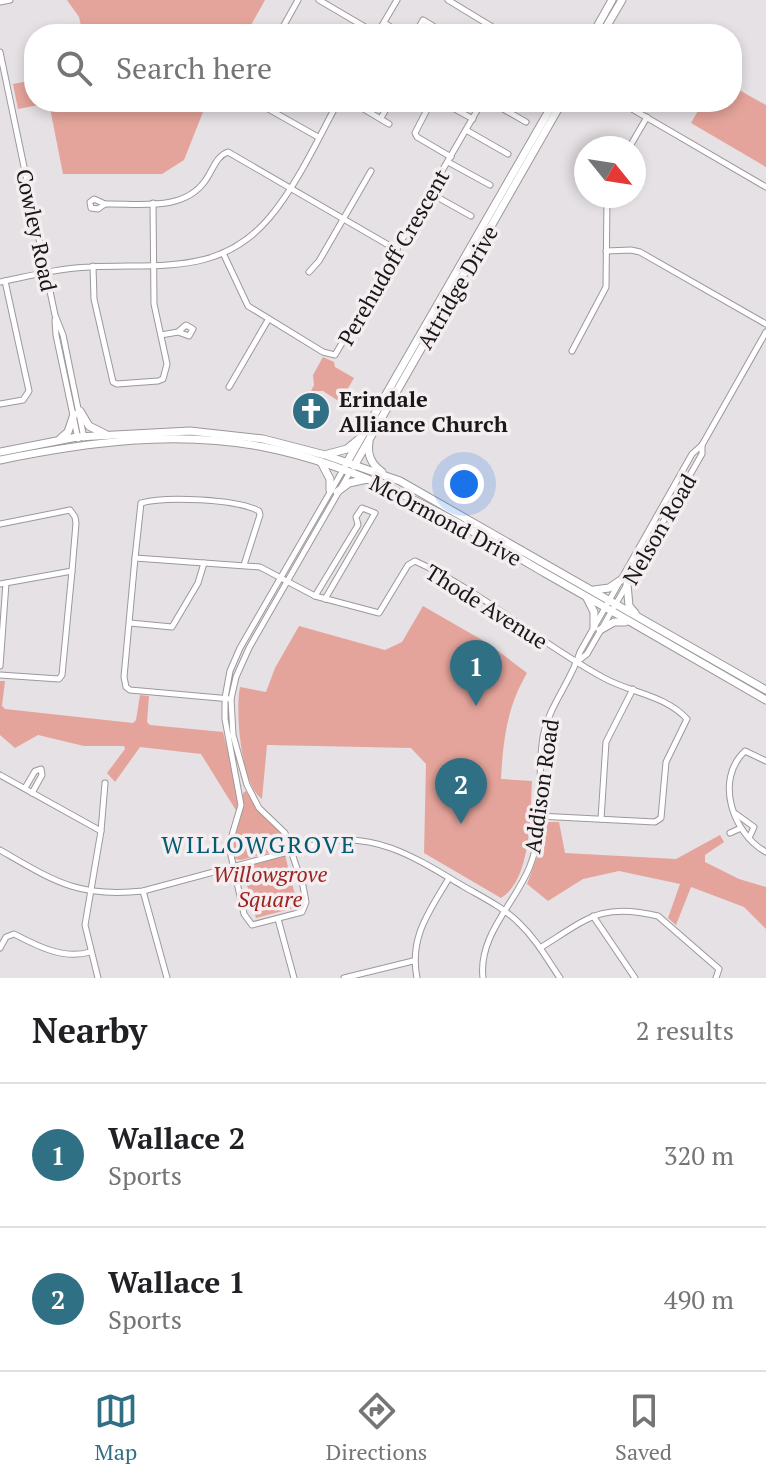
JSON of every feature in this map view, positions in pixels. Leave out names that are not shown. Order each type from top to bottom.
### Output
[{"type":"main road","points":[[599,24],[612,0]]},
{"type":"main road","points":[[608,24],[622,0]]},
{"type":"main road","name":"Attridge Drive","points":[[349,467],[361,438],[548,112]]},
{"type":"main road","name":"Attridge Drive","points":[[349,467],[370,437],[556,112]]},
{"type":"main road","points":[[58,441],[68,432],[77,413],[89,426],[107,435]]},
{"type":"main road","name":"McOrmond Drive","points":[[0,460],[107,435],[190,431],[263,439],[349,467],[387,475],[496,536],[587,593]]},
{"type":"main road","points":[[370,437],[369,457],[373,465],[387,475]]},
{"type":"main road","points":[[361,438],[347,449],[323,458],[334,491],[349,483],[370,479]]},
{"type":"main road","name":"McOrmond Drive","points":[[0,452],[58,441],[190,439],[261,446],[323,458]]},
{"type":"main road","name":"McOrmond Drive","points":[[349,467],[411,497],[766,690]]},
{"type":"main road","points":[[481,536],[496,536]]},
{"type":"main road","points":[[624,582],[629,606],[637,621],[619,621],[597,629],[587,593],[624,582]]},
{"type":"main road","name":"McOrmond Drive","points":[[637,621],[766,700]]},
{"type":"street","points":[[0,2],[10,0]]},
{"type":"street","points":[[285,24],[298,0]]},
{"type":"street","points":[[319,0],[360,24]]},
{"type":"street","points":[[384,23],[397,0]]},
{"type":"street","points":[[448,0],[488,24]]},
{"type":"street","name":"Cowley Road","points":[[0,52],[55,315],[56,335],[81,440]]},
{"type":"street","points":[[274,112],[318,137]]},
{"type":"street","points":[[0,404],[23,400],[29,391],[3,281],[93,266],[153,266],[205,261],[223,253],[244,241],[264,223],[289,188],[332,112]]},
{"type":"street","points":[[370,112],[389,124]]},
{"type":"street","points":[[381,118],[384,112]]},
{"type":"street","points":[[426,112],[415,133],[417,137],[490,185]]},
{"type":"street","points":[[460,112],[473,119]]},
{"type":"street","name":"Perehudoff Crescent","points":[[223,253],[248,306],[328,355],[335,355],[477,112]]},
{"type":"street","points":[[508,112],[526,122]]},
{"type":"street","points":[[638,112],[766,187]]},
{"type":"street","points":[[636,136],[647,117]]},
{"type":"street","points":[[466,130],[508,154]]},
{"type":"street","points":[[105,204],[181,200],[196,191],[224,152],[228,152],[397,250]]},
{"type":"street","points":[[309,272],[319,261],[371,171]]},
{"type":"street","points":[[430,193],[471,216]]},
{"type":"street","points":[[93,266],[94,299],[113,382],[163,379],[167,364],[154,304],[153,203]]},
{"type":"street","points":[[572,351],[606,287],[607,208]]},
{"type":"street","points":[[606,251],[640,252],[766,324]]},
{"type":"street","points":[[229,387],[268,320]]},
{"type":"street","points":[[161,335],[178,332]]},
{"type":"street","name":"Nelson Road","points":[[610,606],[694,450],[702,445],[766,332]]},
{"type":"street","points":[[228,698],[233,735],[248,790],[259,808],[282,829],[292,850],[306,906],[302,912],[257,925],[248,923],[233,866],[230,842],[241,805],[226,735],[228,698],[242,662],[284,578],[349,467]]},
{"type":"street","points":[[228,698],[128,689],[124,684],[141,503],[171,500],[207,502],[251,507],[259,511],[244,565]]},
{"type":"street","points":[[315,596],[358,525],[356,517],[362,508],[375,513],[325,599]]},
{"type":"street","points":[[0,524],[64,511],[73,513],[76,523],[62,675],[59,679],[0,675]]},
{"type":"street","name":"Thode Avenue","points":[[135,558],[260,567],[315,596],[379,613],[405,568],[415,561],[511,616],[545,643],[577,662]]},
{"type":"street","points":[[130,623],[172,627],[198,583],[204,562]]},
{"type":"street","points":[[0,666],[3,584],[72,571]]},
{"type":"street","name":"Addison Road","points":[[483,978],[484,952],[530,866],[535,847],[545,729],[557,697],[577,662],[587,654],[610,606]]},
{"type":"street","points":[[538,816],[655,822],[661,818],[666,762],[686,723],[683,714],[651,696],[607,680],[577,662]]},
{"type":"street","points":[[601,819],[606,742],[633,689]]},
{"type":"street","points":[[766,761],[745,751],[737,758],[729,780],[734,813],[741,828],[766,852]]},
{"type":"street","points":[[25,789],[35,771],[41,769],[42,775],[32,793]]},
{"type":"street","points":[[0,775],[101,831]]},
{"type":"street","points":[[98,978],[85,925],[101,831],[105,783]]},
{"type":"street","points":[[734,813],[754,827],[749,838]]},
{"type":"street","points":[[730,833],[741,828]]},
{"type":"street","points":[[0,850],[57,882],[91,892],[115,894],[143,891],[292,850],[340,840],[366,841],[400,850],[505,911],[540,948],[560,978]]},
{"type":"street","points":[[417,978],[413,961],[420,929],[449,878]]},
{"type":"street","points":[[143,891],[167,978]]},
{"type":"street","points":[[540,948],[593,916],[622,909],[658,916],[719,969],[716,978]]},
{"type":"street","points":[[593,916],[635,978]]},
{"type":"street","points":[[278,919],[294,978]]},
{"type":"street","points":[[0,948],[6,937],[14,934],[47,950],[72,954],[90,952]]},
{"type":"street","points":[[344,978],[413,961]]},
{"type":"green space","points":[[67,0],[265,0],[252,24],[81,24]]},
{"type":"green space","points":[[24,82],[24,108],[18,109],[13,84]]},
{"type":"green space","points":[[742,92],[766,105],[766,167],[691,123],[697,112],[742,112]]},
{"type":"green space","points":[[51,112],[203,112],[184,160],[162,174],[63,174]]},
{"type":"green space","points":[[323,357],[354,378],[340,402],[323,391],[311,391],[313,375]]},
{"type":"green space","points":[[423,606],[489,644],[527,673],[507,724],[501,779],[532,781],[529,827],[519,876],[501,898],[424,853],[426,764],[411,748],[267,745],[262,799],[255,791],[244,764],[238,713],[240,687],[266,692],[275,668],[299,626],[385,650],[402,642]]},
{"type":"green space","points":[[0,681],[5,681],[2,706],[5,709],[133,723],[140,695],[149,696],[147,722],[150,725],[223,732],[237,788],[237,812],[201,754],[140,747],[115,782],[107,773],[125,749],[124,746],[84,746],[38,735],[15,748],[0,735]]},
{"type":"green space","points":[[246,791],[257,808],[280,829],[286,846],[241,860],[235,859],[234,843],[243,793]]},
{"type":"green space","points":[[559,822],[565,853],[676,859],[720,835],[724,842],[705,855],[705,862],[739,879],[766,887],[766,929],[744,907],[691,887],[676,925],[668,918],[680,884],[619,871],[583,879],[548,901],[527,884],[539,852],[541,825]]},
{"type":"green space","name":"Willowgrove Square","points":[[285,855],[298,907],[256,918],[242,867]]},
{"type":"place","name":"Erindale Alliance Church","points":[[311,411]]},
{"type":"place","name":"Wallace 2","points":[[476,706]]},
{"type":"place","name":"Wallace 1","points":[[461,824]]},
{"type":"district","name":"WILLOWGROVE","points":[[259,844]]}]
